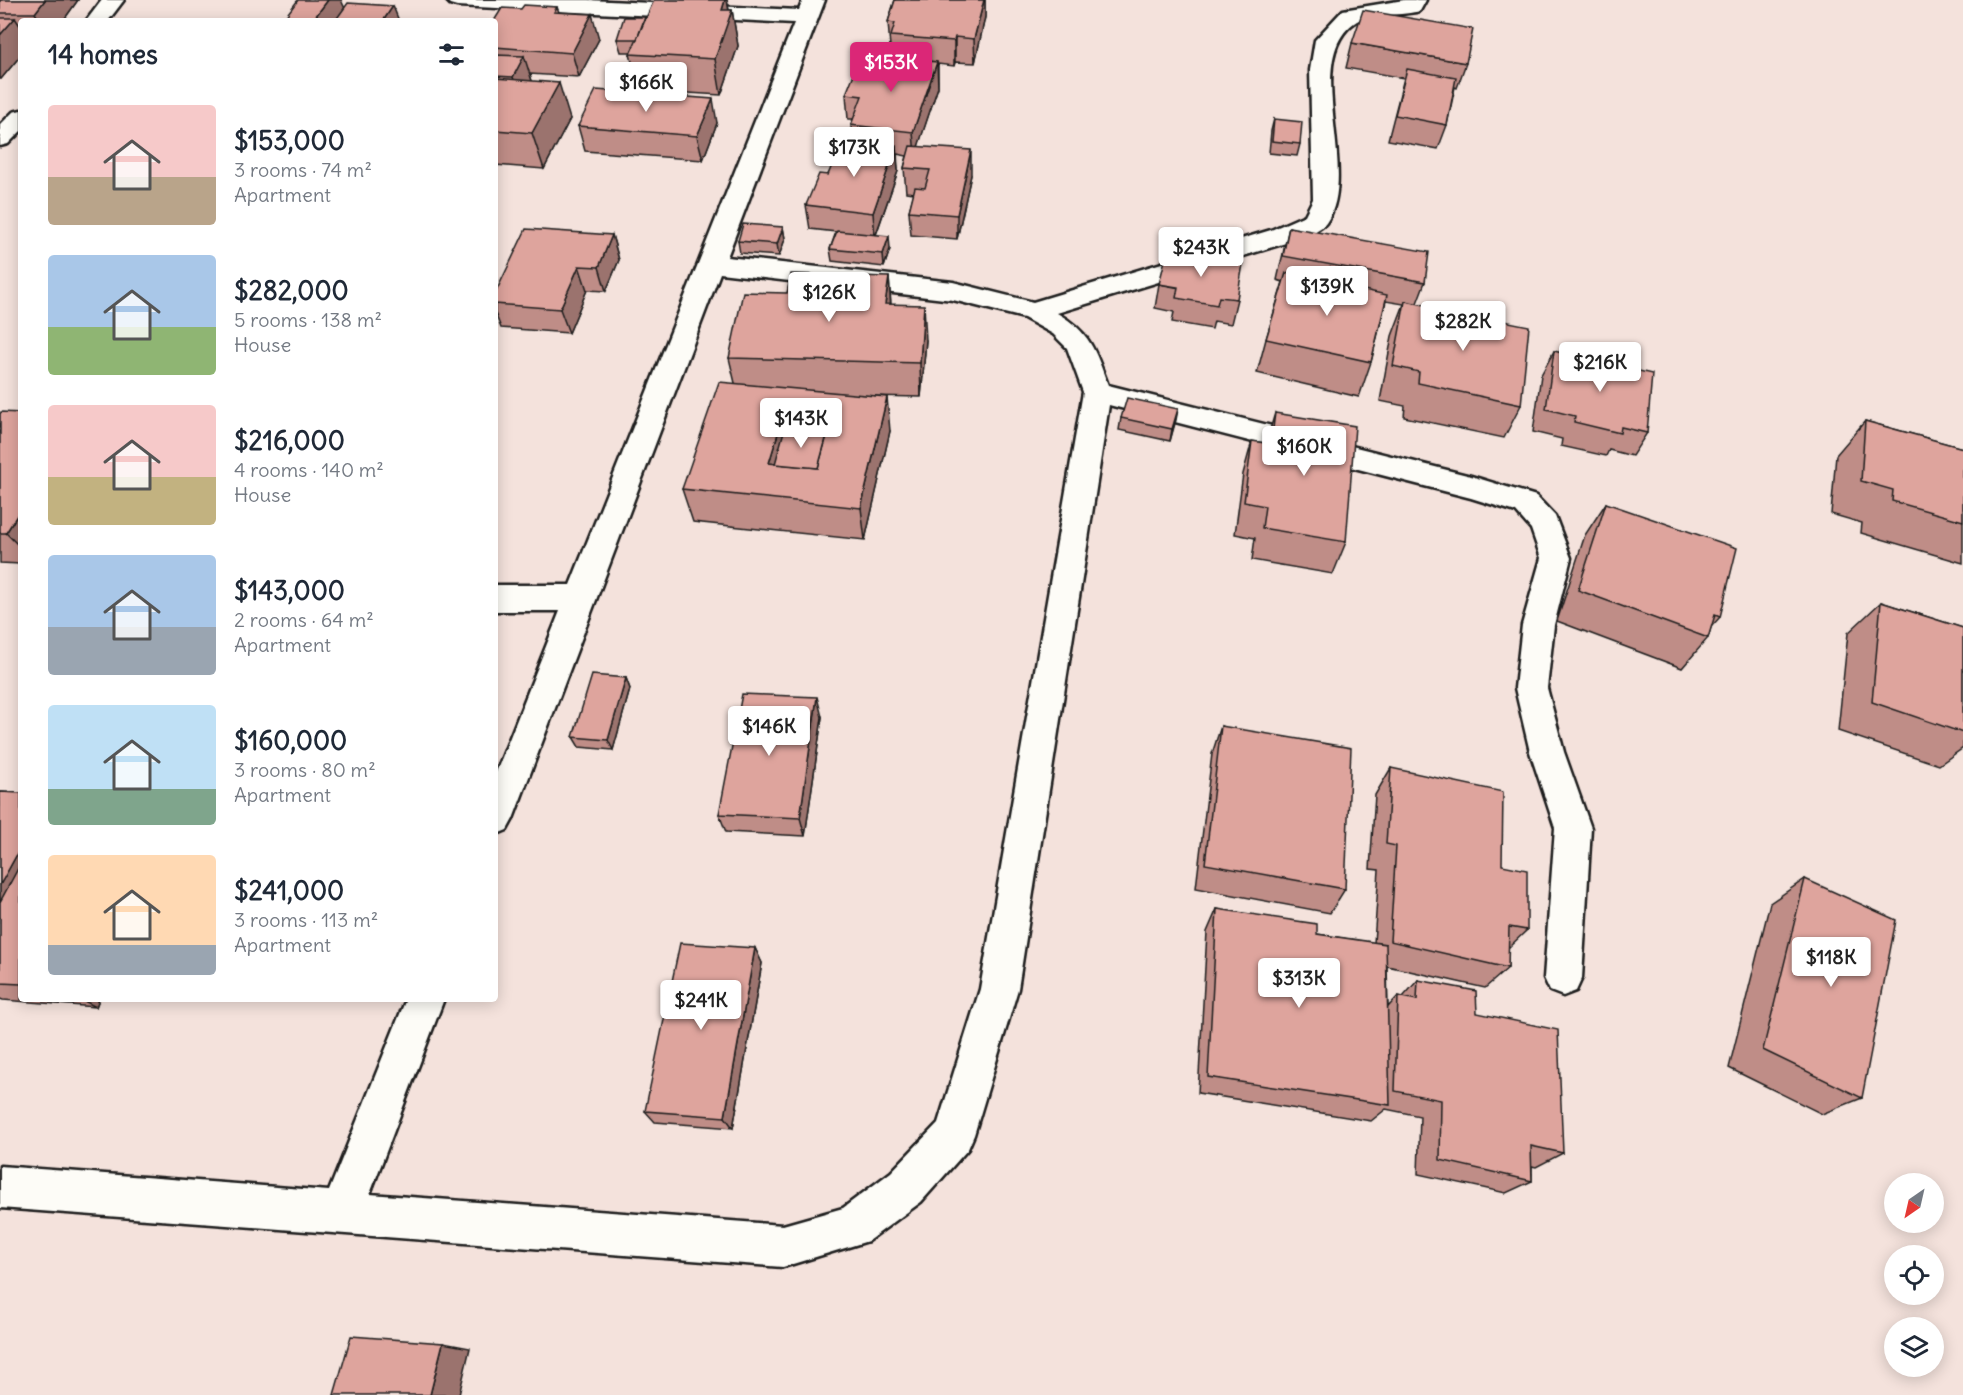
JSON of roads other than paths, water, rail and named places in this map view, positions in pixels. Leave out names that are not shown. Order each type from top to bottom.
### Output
[{"type":"street","points":[[99,18],[113,0]]},
{"type":"street","points":[[457,0],[811,9],[498,811]]},
{"type":"street","points":[[1033,311],[1280,236],[1315,220],[1325,199],[1321,70],[1326,40],[1351,15],[1413,7],[1415,0]]},
{"type":"street","points":[[0,138],[18,120]]},
{"type":"street","points":[[0,1187],[783,1246],[853,1226],[906,1187],[954,1135],[999,989],[1097,392],[1079,344],[1062,328],[1033,311],[953,291],[711,264]]},
{"type":"street","points":[[1097,392],[1471,487],[1526,504],[1544,524],[1556,558],[1538,625],[1531,688],[1547,752],[1573,828],[1563,978]]},
{"type":"street","points":[[498,598],[581,598]]},
{"type":"street","points":[[341,1214],[424,1002]]}]
